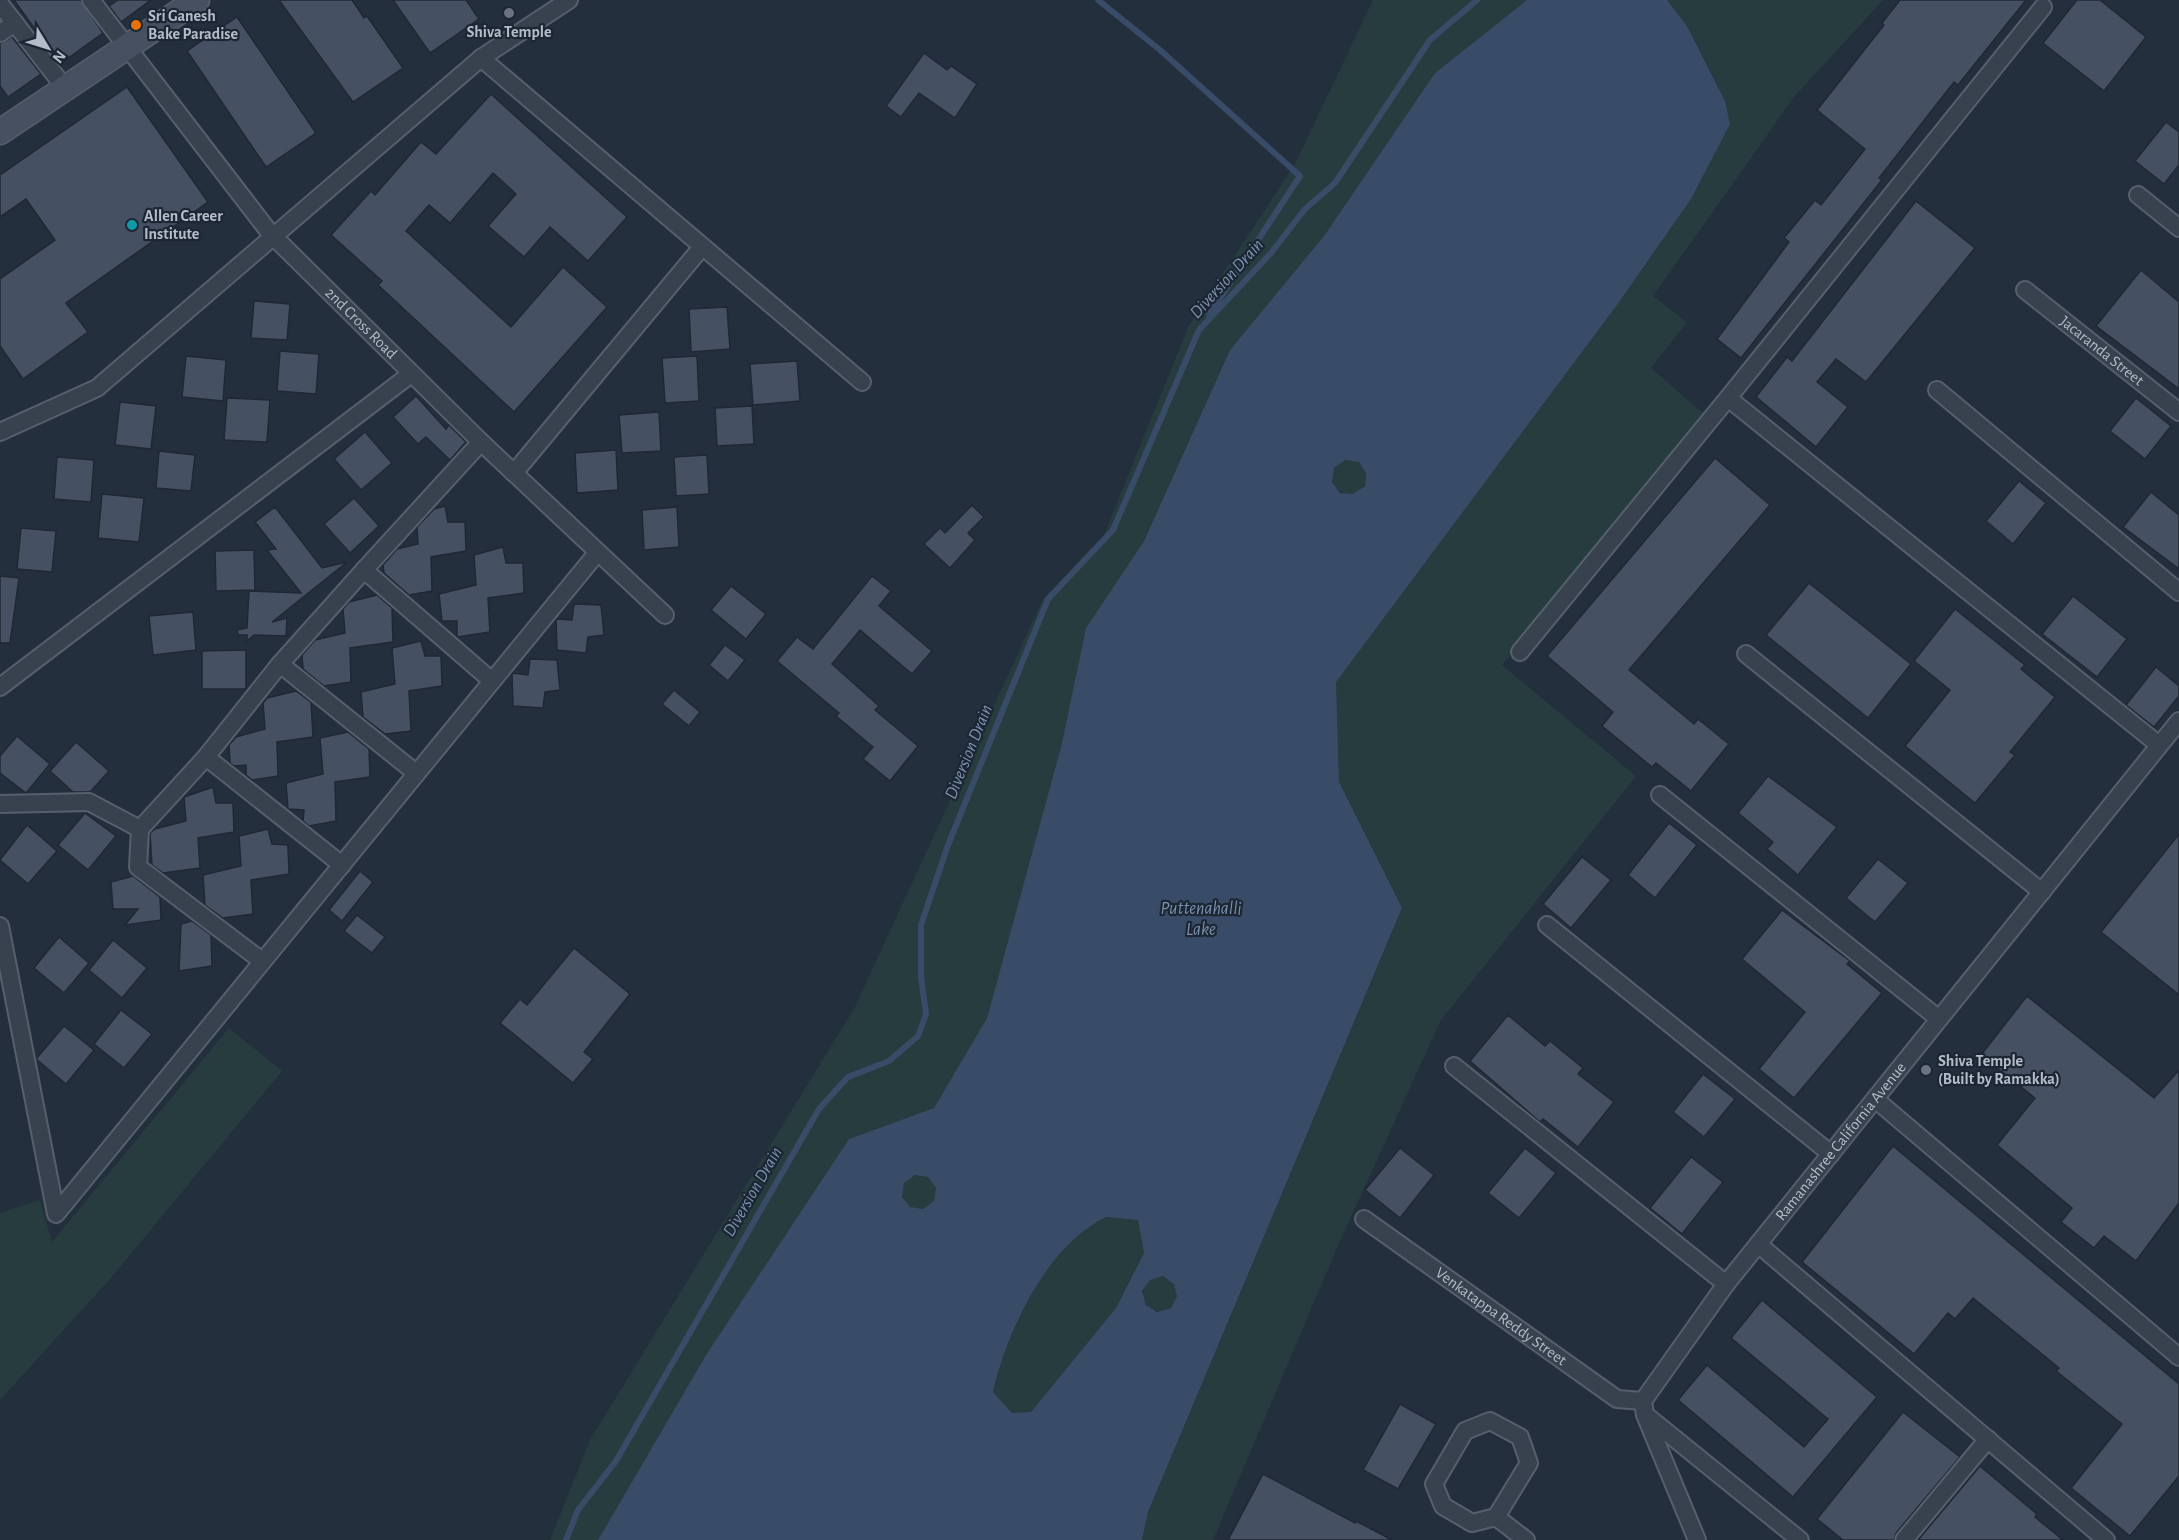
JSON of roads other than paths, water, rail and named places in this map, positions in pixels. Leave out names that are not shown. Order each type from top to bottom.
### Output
[{"type":"street","name":"2nd Cross Road","points":[[90,0],[125,48],[274,236],[481,442],[665,615]]},
{"type":"street","points":[[0,432],[97,387],[481,58],[569,0]]},
{"type":"street","points":[[0,132],[125,48],[185,3]]},
{"type":"street","points":[[0,4],[65,88]]},
{"type":"street","points":[[1520,652],[2043,7]]},
{"type":"street","points":[[0,33],[15,23]]},
{"type":"street","points":[[481,58],[862,382]]},
{"type":"street","points":[[2138,195],[2179,228]]},
{"type":"street","points":[[514,473],[702,247]]},
{"type":"street","name":"Jacaranda Street","points":[[2025,290],[2179,412]]},
{"type":"street","points":[[0,687],[411,374]]},
{"type":"street","points":[[1937,390],[2179,592]]},
{"type":"street","points":[[1728,398],[2159,745]]},
{"type":"street","points":[[262,961],[138,867],[140,829],[207,757],[280,664],[481,442]]},
{"type":"street","points":[[0,926],[56,1214],[597,553]]},
{"type":"street","points":[[364,570],[492,681]]},
{"type":"street","points":[[1746,654],[2042,892]]},
{"type":"street","points":[[280,664],[416,773]]},
{"type":"street","name":"Ramanashree California Avenue","points":[[1644,1408],[1726,1284],[2179,721]]},
{"type":"street","points":[[207,757],[342,865]]},
{"type":"street","points":[[1660,795],[1939,1019]]},
{"type":"street","points":[[0,804],[89,802],[140,829]]},
{"type":"street","points":[[1546,925],[1831,1154]]},
{"type":"street","points":[[1454,1066],[1726,1284]]},
{"type":"street","points":[[1875,1099],[2179,1357]]},
{"type":"street","name":"Venkatappa Reddy Street","points":[[1364,1219],[1617,1399],[1644,1408]]},
{"type":"street","points":[[1758,1244],[2106,1540]]},
{"type":"street","points":[[1644,1408],[1697,1540]]},
{"type":"street","points":[[1644,1408],[1800,1540]]},
{"type":"street","points":[[1496,1517],[1529,1463],[1520,1437],[1490,1421],[1465,1431],[1434,1484],[1443,1506],[1473,1522],[1496,1517],[1526,1540]]},
{"type":"street","points":[[1904,1540],[1988,1439]]},
{"type":"water","name":"Puttenahalli Lake","points":[[1527,0],[1667,0],[1687,26],[1725,101],[1730,124],[1691,199],[1617,305],[1336,682],[1339,782],[1402,908],[1148,1512],[1142,1540],[598,1540],[706,1355],[849,1139],[934,1108],[987,1018],[1061,747],[1086,628],[1144,541],[1230,350],[1324,236],[1435,73]],"holes":[[[1345,460],[1359,462],[1366,473],[1365,486],[1353,494],[1340,493],[1332,482],[1334,468]],[[915,1175],[928,1177],[936,1188],[934,1201],[923,1209],[910,1207],[902,1197],[904,1183]],[[1106,1217],[1138,1220],[1144,1253],[1116,1308],[1031,1412],[1012,1413],[993,1392],[1008,1343],[1019,1317],[1048,1269],[1065,1248],[1085,1230]],[[1163,1276],[1174,1284],[1177,1296],[1171,1308],[1157,1312],[1146,1305],[1142,1291],[1150,1280]]]},
{"type":"waterway","points":[[1098,0],[1160,50],[1300,176],[1209,315]]},
{"type":"waterway","name":"Diversion Drain","points":[[566,1540],[578,1510],[616,1461],[819,1109],[848,1077],[889,1061],[918,1036],[926,1014],[921,977],[921,925],[948,845],[1048,599],[1113,530],[1199,330],[1271,253],[1305,209],[1335,183],[1430,40],[1477,0]]},
{"type":"place","name":"Shiva Temple","points":[[509,13]]},
{"type":"place","name":"Sri Ganesh Bake Paradise","points":[[136,25]]},
{"type":"place","name":"Allen Career Institute","points":[[132,225]]},
{"type":"place","name":"Shiva Temple (Built by Ramakka)","points":[[1926,1070]]}]
